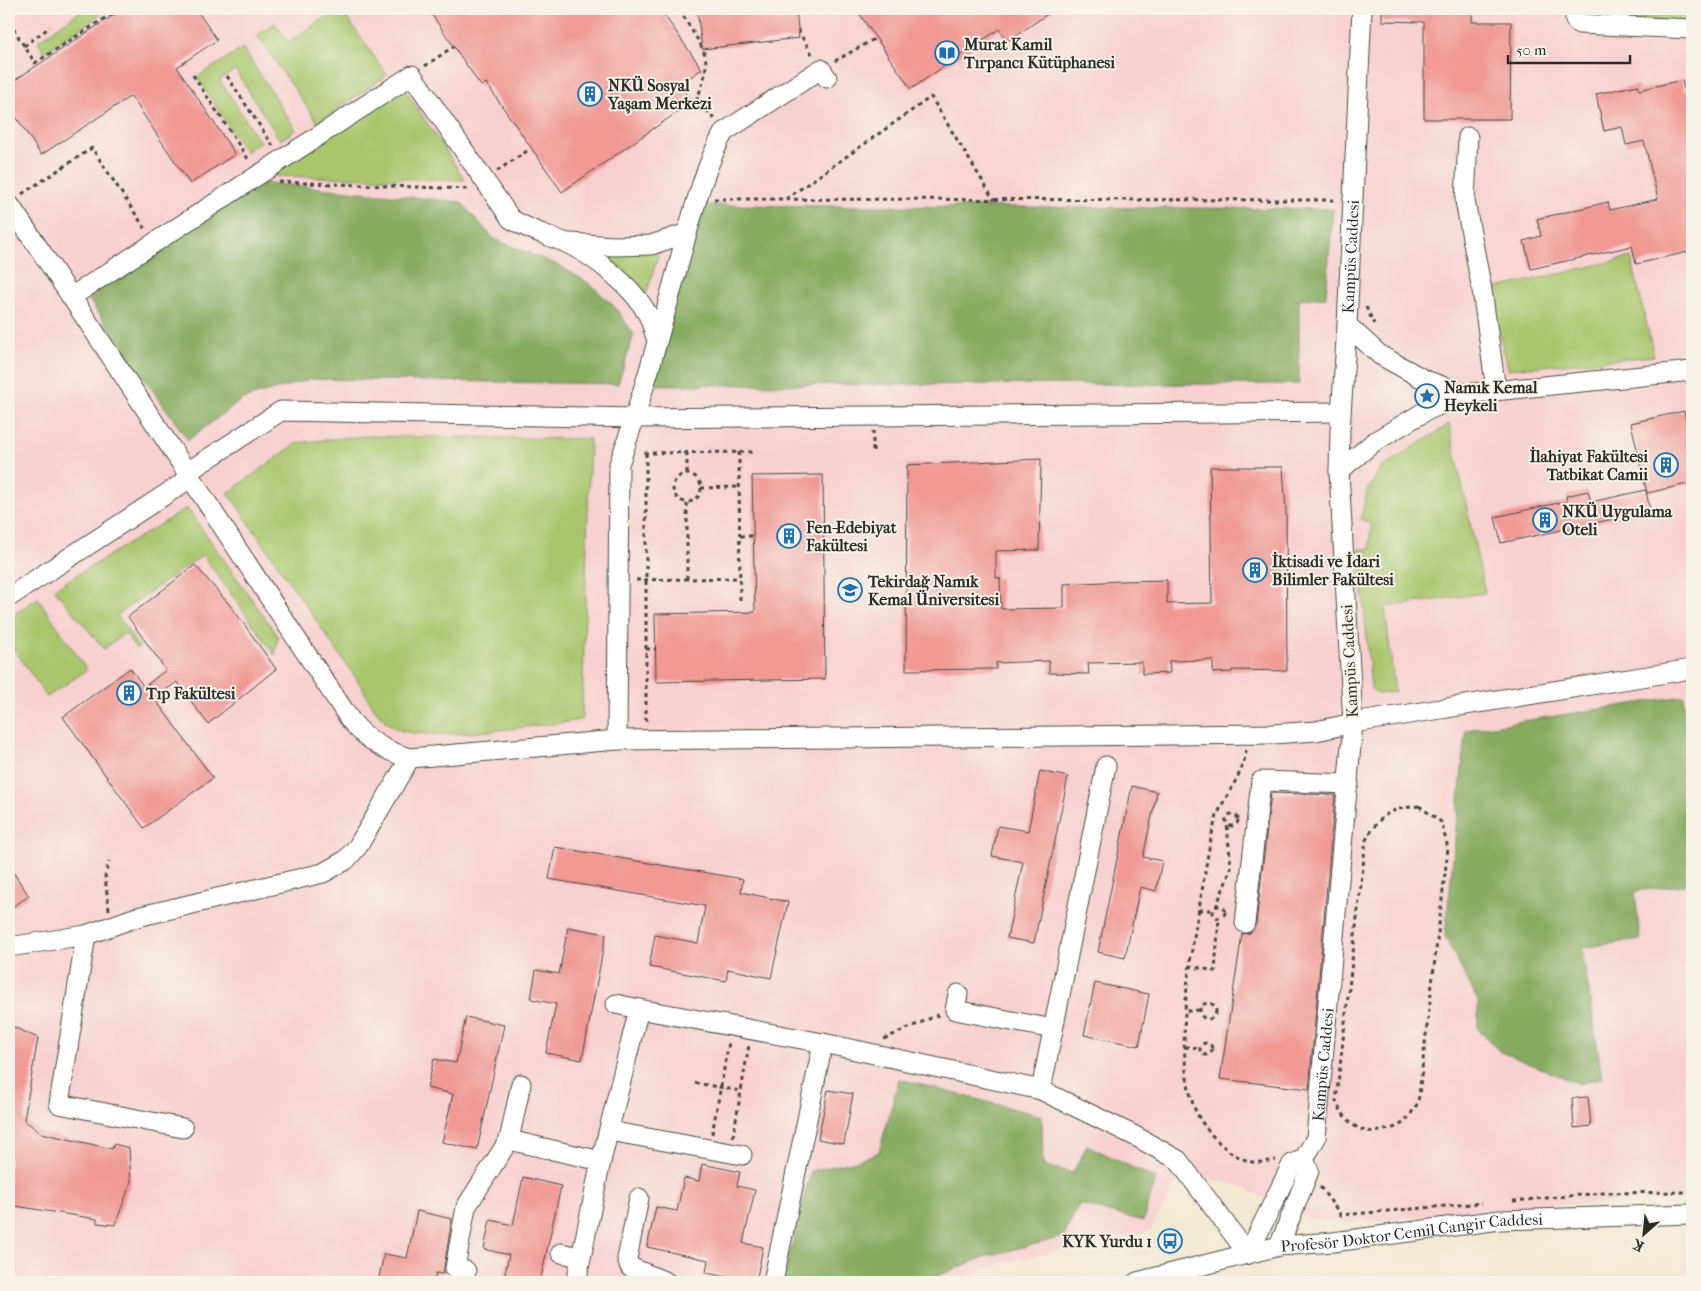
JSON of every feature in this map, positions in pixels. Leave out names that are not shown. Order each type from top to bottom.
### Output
[{"type":"street","name":"Kampüs Caddesi","points":[[1304,1159],[1316,1138],[1353,723],[1339,471],[1341,412],[1348,326],[1362,9]]},
{"type":"street","points":[[1575,9],[1575,20],[1579,24],[1692,29]]},
{"type":"street","points":[[616,740],[619,464],[635,418],[687,233],[716,147],[724,132],[824,73]]},
{"type":"street","points":[[72,296],[258,175],[281,158],[412,75],[511,219],[531,231],[564,242],[596,260],[626,287],[648,314],[657,341]]},
{"type":"street","points":[[1468,137],[1465,201],[1482,290],[1496,390]]},
{"type":"street","points":[[14,200],[72,296],[154,420],[187,476],[351,721],[373,743],[391,753],[410,758],[616,740],[1247,734],[1316,731],[1353,723],[1692,669]]},
{"type":"street","points":[[564,242],[614,246],[652,244],[687,233]]},
{"type":"street","points":[[1348,326],[1380,355],[1425,380],[1464,394]]},
{"type":"street","points":[[1339,471],[1374,442],[1424,412],[1464,394],[1692,371]]},
{"type":"street","points":[[9,598],[281,411],[635,418],[1341,412]]},
{"type":"street","points":[[9,947],[86,936],[110,925],[323,873],[346,860],[358,846],[410,758]]},
{"type":"street","points":[[1041,1090],[1106,766]]},
{"type":"street","points":[[1245,923],[1261,781],[1349,784]]},
{"type":"street","points":[[86,936],[59,1104],[183,1128]]},
{"type":"street","points":[[956,1002],[1053,1029]]},
{"type":"street","points":[[616,1004],[823,1043],[1041,1090],[1135,1136],[1178,1160],[1248,1254],[1292,1164],[1304,1159],[1309,1171],[1279,1246]]},
{"type":"street","points":[[576,1282],[601,1161],[639,1009]]},
{"type":"street","points":[[773,1282],[823,1043]]},
{"type":"street","points":[[464,1282],[466,1271],[455,1268],[466,1207],[509,1140],[521,1084]]},
{"type":"street","points":[[609,1131],[736,1154]]},
{"type":"street","points":[[509,1140],[601,1161]]},
{"type":"street","points":[[639,1198],[627,1259],[630,1268],[666,1282]]},
{"type":"street","name":"Profesör Doktor Cemil Cangir Caddesi","points":[[1137,1282],[1279,1246],[1333,1242],[1500,1220],[1692,1214]]},
{"type":"street","points":[[561,1253],[581,1256]]},
{"type":"path","points":[[9,22],[35,63],[119,9]]},
{"type":"path","points":[[680,9],[707,58],[706,76],[697,99],[724,132]]},
{"type":"path","points":[[24,46],[50,27]]},
{"type":"path","points":[[798,30],[824,73],[876,38]]},
{"type":"path","points":[[412,75],[454,46]]},
{"type":"path","points":[[192,75],[258,175]]},
{"type":"path","points":[[227,76],[281,158]]},
{"type":"path","points":[[786,199],[931,97],[994,200]]},
{"type":"path","points":[[14,200],[92,148],[154,242]]},
{"type":"path","points":[[278,182],[487,185],[527,151]]},
{"type":"path","points":[[698,199],[1353,200]]},
{"type":"path","points":[[873,451],[874,429]]},
{"type":"path","points":[[740,452],[740,600]]},
{"type":"path","points":[[623,454],[752,452]]},
{"type":"path","points":[[646,453],[646,727],[655,727]]},
{"type":"path","points":[[687,453],[687,475]]},
{"type":"path","points":[[687,475],[698,479],[701,488],[697,498],[687,502],[677,498],[673,487],[679,477],[687,475]]},
{"type":"path","points":[[701,488],[739,487]]},
{"type":"path","points":[[687,502],[687,579]]},
{"type":"path","points":[[740,536],[752,536]]},
{"type":"path","points":[[636,580],[740,578]]},
{"type":"path","points":[[646,649],[655,649]]},
{"type":"path","points":[[1247,734],[1245,760],[1214,824],[1189,966],[1185,1047],[1187,1078],[1193,1104],[1205,1129],[1223,1146],[1250,1162],[1304,1159]]},
{"type":"path","points":[[1419,806],[1441,822],[1448,848],[1418,1103],[1406,1121],[1390,1129],[1372,1134],[1352,1124],[1342,1113],[1336,1101],[1366,840],[1379,819],[1402,808],[1419,806]]},
{"type":"path","points":[[1217,818],[1226,818],[1232,814],[1238,820],[1233,827],[1227,824]]},
{"type":"path","points":[[1219,918],[1214,916],[1215,909],[1232,869],[1226,818]]},
{"type":"path","points":[[109,862],[105,878],[110,925]]},
{"type":"path","points":[[1199,910],[1215,909],[1221,906],[1225,910],[1225,915],[1219,918]]},
{"type":"path","points":[[1189,966],[1215,971],[1219,918]]},
{"type":"path","points":[[879,1043],[885,1038],[934,1016],[956,1002]]},
{"type":"path","points":[[1210,1003],[1214,1005],[1216,1012],[1211,1018],[1206,1018],[1202,1016],[1200,1010],[1203,1004],[1210,1003]]},
{"type":"path","points":[[1186,1011],[1200,1010]]},
{"type":"path","points":[[709,1149],[730,1036]]},
{"type":"path","points":[[1185,1047],[1199,1048],[1205,1055],[1209,1054],[1212,1050],[1211,1045],[1205,1042],[1199,1048]]},
{"type":"path","points":[[736,1154],[741,1091],[749,1043]]},
{"type":"path","points":[[695,1083],[741,1091]]},
{"type":"path","points":[[1316,1181],[1342,1215],[1487,1203]]},
{"type":"path","points":[[1506,1201],[1602,1193],[1692,1192]]},
{"type":"shaded area","name":"Tekirdağ Namık Kemal Üniversitesi","points":[[9,9],[1692,9],[1692,1198],[1541,1206],[1349,1223],[1303,1217],[1237,1185],[1175,1171],[1175,1184],[1151,1231],[1002,1263],[951,1282],[9,1282]]},
{"type":"green space","points":[[83,9],[108,9],[45,53],[38,41]]},
{"type":"green space","points":[[337,9],[341,9],[387,75],[318,123],[257,35],[275,23],[289,42]]},
{"type":"green space","points":[[1582,9],[1692,9],[1692,25],[1582,23]]},
{"type":"green space","points":[[243,48],[296,130],[280,140],[235,70],[220,80],[260,142],[245,152],[197,77]]},
{"type":"green space","points":[[402,85],[465,180],[266,176]]},
{"type":"green space","points":[[249,181],[461,202],[494,239],[560,266],[590,284],[614,306],[634,334],[618,384],[311,379],[243,399],[188,440],[82,290]]},
{"type":"green space","points":[[703,205],[1333,209],[1326,297],[1299,299],[1299,384],[653,385]]},
{"type":"green space","points":[[661,247],[646,295],[629,276],[600,251]]},
{"type":"green space","points":[[1631,257],[1654,356],[1508,369],[1489,290]]},
{"type":"green space","points":[[1449,424],[1485,593],[1385,607],[1395,692],[1378,694],[1371,688],[1359,549],[1369,549],[1371,524],[1361,519],[1367,491],[1380,469]]},
{"type":"green space","points":[[362,436],[590,439],[582,720],[486,732],[432,734],[410,732],[395,728],[384,720],[376,710],[228,493],[297,443]]},
{"type":"green space","points":[[187,508],[278,636],[275,655],[203,555],[117,615],[139,647],[136,649],[125,633],[104,649],[54,589]]},
{"type":"green space","points":[[38,598],[87,670],[47,697],[9,642],[9,618]]},
{"type":"green space","points":[[1683,696],[1690,746],[1692,746],[1692,884],[1635,891],[1640,939],[1582,948],[1602,1077],[1579,1084],[1499,1051],[1478,1029],[1478,1001],[1445,937],[1466,730]]},
{"type":"green space","points":[[899,1079],[1042,1116],[1043,1165],[1073,1173],[1087,1145],[1156,1179],[1143,1221],[1079,1204],[1063,1237],[984,1257],[923,1282],[782,1282],[811,1171],[856,1161],[879,1152]]},
{"type":"building","points":[[123,9],[196,9],[217,40],[177,67],[235,154],[190,184],[131,96],[41,155],[9,106],[9,84]]},
{"type":"building","name":"NKÜ Sosyal Yaşam Merkezi","points":[[428,9],[660,9],[702,69],[679,85],[692,102],[562,192],[486,83],[481,86]]},
{"type":"building","points":[[697,9],[796,9],[799,38],[702,49]]},
{"type":"building","points":[[856,9],[1055,9],[1008,41],[999,29],[911,89]]},
{"type":"building","points":[[1382,9],[1472,9],[1472,22],[1511,22],[1510,119],[1424,119],[1424,22],[1382,21]]},
{"type":"building","points":[[1682,80],[1685,92],[1692,90],[1692,251],[1636,264],[1632,246],[1531,269],[1524,241],[1541,236],[1537,219],[1608,202],[1610,210],[1658,199],[1644,141],[1626,145],[1622,127],[1604,131],[1596,94],[1638,85],[1639,90]]},
{"type":"building","name":"İlahiyat Fakültesi Tatbikat Camii","points":[[1684,411],[1692,447],[1692,483],[1647,493],[1631,423]]},
{"type":"building","points":[[1041,459],[1039,550],[996,551],[996,578],[1000,578],[1001,609],[1064,608],[1064,584],[1122,581],[1167,580],[1167,604],[1212,603],[1210,467],[1283,467],[1286,510],[1287,671],[1232,670],[1232,672],[1213,673],[1213,660],[1169,661],[1170,673],[1142,674],[1142,662],[1088,663],[1089,674],[1049,673],[1049,661],[996,663],[996,669],[906,670],[907,465]]},
{"type":"building","name":"Fen-Edebiyat Fakültesi","points":[[823,475],[825,679],[656,682],[655,614],[755,612],[752,476]]},
{"type":"building","name":"NKÜ Uygulama Oteli","points":[[1646,490],[1650,511],[1501,543],[1495,517],[1567,501],[1566,496],[1588,491],[1591,502]]},
{"type":"building","name":"Tıp Fakültesi","points":[[195,565],[233,609],[276,669],[208,724],[177,682],[154,698],[213,778],[144,828],[63,717],[130,668],[144,687],[166,670],[128,617]]},
{"type":"building","points":[[1040,771],[1068,777],[1034,943],[1007,938],[1023,862],[992,856],[998,826],[1028,831]]},
{"type":"building","points":[[1132,786],[1157,792],[1143,857],[1162,861],[1156,891],[1140,887],[1125,958],[1098,952]]},
{"type":"building","points":[[1271,793],[1335,795],[1309,1089],[1220,1079],[1242,934],[1250,933],[1256,924]]},
{"type":"building","points":[[555,847],[743,879],[741,892],[788,902],[771,978],[728,969],[726,981],[649,967],[655,935],[698,943],[705,906],[549,879]]},
{"type":"building","points":[[9,866],[29,896],[9,909]]},
{"type":"building","points":[[568,927],[606,934],[582,1060],[546,1053],[556,1004],[531,999],[536,970],[559,974]]},
{"type":"building","points":[[1095,983],[1149,994],[1139,1046],[1084,1035]]},
{"type":"building","points":[[466,1017],[504,1025],[477,1150],[442,1142],[453,1094],[427,1088],[434,1059],[456,1063]]},
{"type":"building","points":[[9,1025],[38,1038],[24,1120],[41,1133],[112,1149],[114,1144],[129,1148],[131,1182],[115,1225],[97,1223],[97,1219],[9,1205]]},
{"type":"building","points":[[828,1090],[853,1094],[844,1144],[818,1139]]},
{"type":"building","points":[[1588,1097],[1591,1126],[1574,1128],[1572,1098]]},
{"type":"building","points":[[702,1164],[740,1172],[737,1186],[755,1190],[743,1243],[763,1247],[756,1282],[706,1273],[708,1260],[647,1247],[656,1207],[677,1211],[684,1178],[699,1181]]},
{"type":"building","points":[[523,1177],[561,1186],[540,1282],[503,1282],[509,1255],[484,1249],[490,1220],[513,1225]]},
{"type":"building","points":[[417,1211],[452,1219],[443,1274],[436,1273],[434,1282],[378,1282],[384,1254],[407,1258]]},
{"type":"place","name":"Murat Kamil Tırpancı Kütüphanesi","points":[[947,53]]},
{"type":"place","name":"NKÜ Sosyal Yaşam Merkezi","points":[[590,94]]},
{"type":"place","name":"Namık Kemal Heykeli","points":[[1427,396]]},
{"type":"place","name":"İlahiyat Fakültesi Tatbikat Camii","points":[[1666,465]]},
{"type":"place","name":"NKÜ Uygulama Oteli","points":[[1545,520]]},
{"type":"place","name":"Fen-Edebiyat Fakültesi","points":[[789,536]]},
{"type":"place","name":"İktisadi ve İdari Bilimler Fakültesi","points":[[1255,570]]},
{"type":"place","name":"Tekirdağ Namık Kemal Üniversitesi","points":[[850,590]]},
{"type":"place","name":"Tıp Fakültesi","points":[[129,693]]},
{"type":"place","name":"KYK Yurdu 1","points":[[1170,1241]]}]
